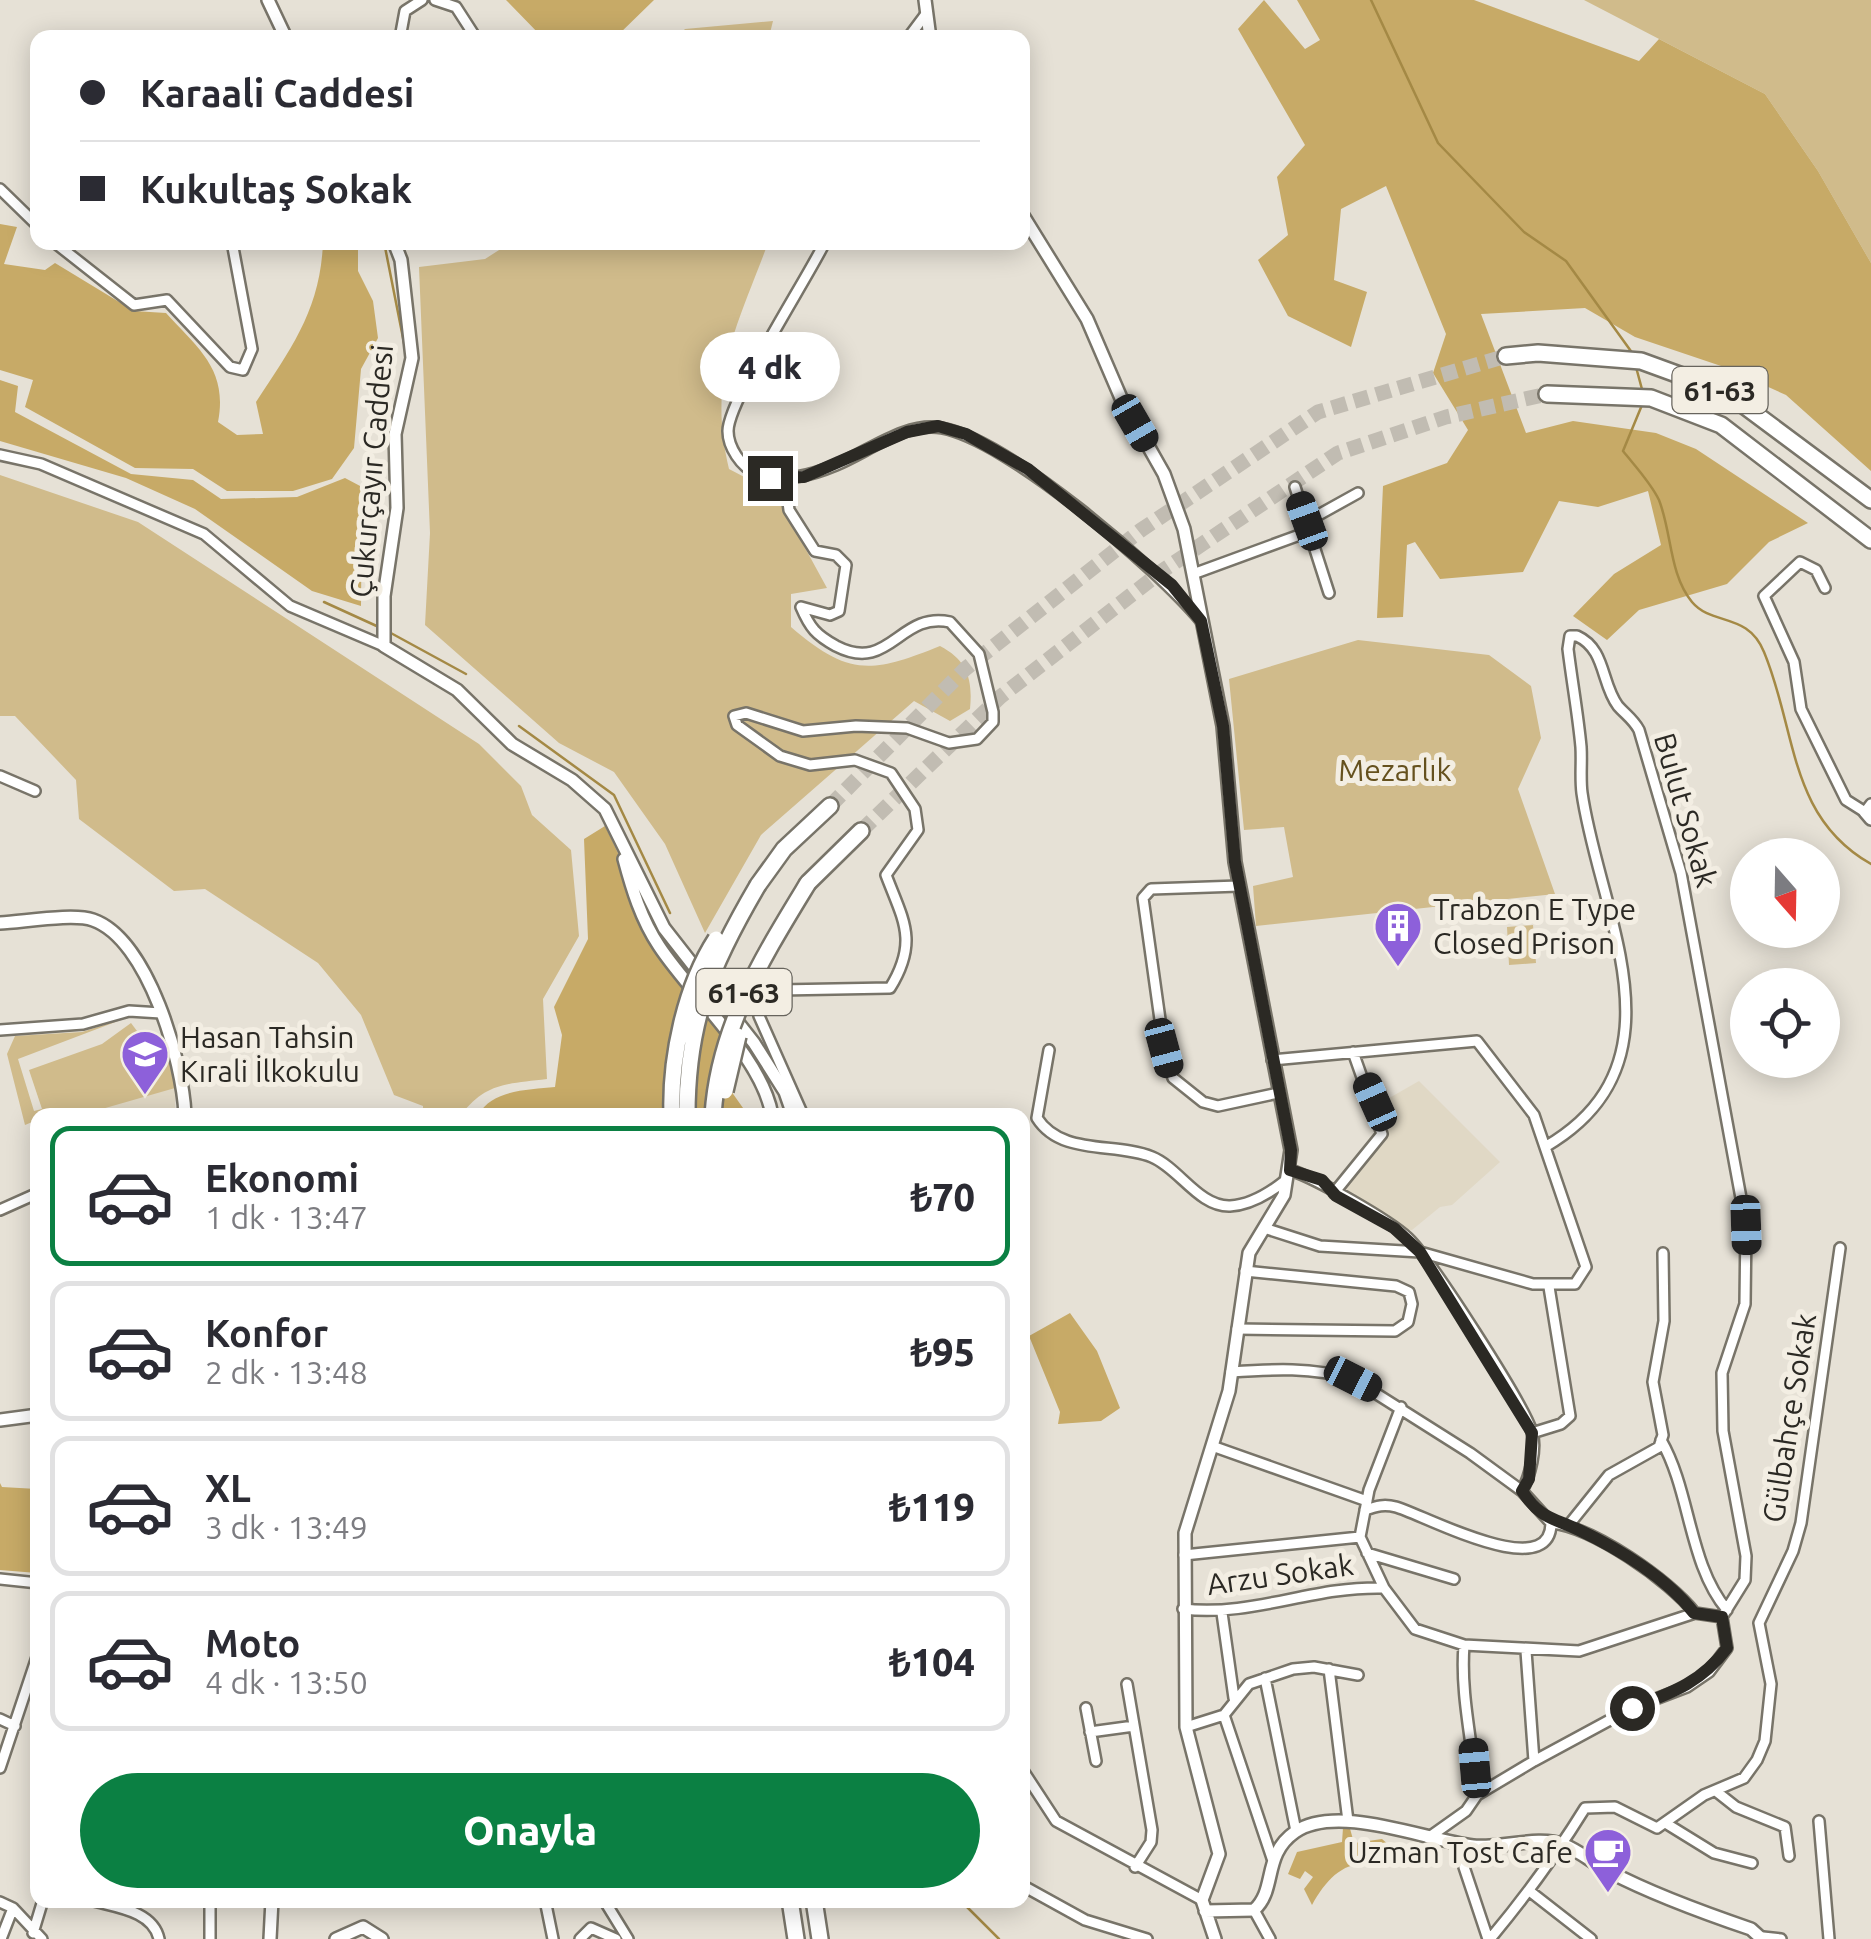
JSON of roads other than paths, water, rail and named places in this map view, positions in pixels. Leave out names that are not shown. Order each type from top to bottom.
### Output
[{"type":"main road","name":"61-63","points":[[1506,356],[1538,353],[1641,360],[1726,392],[1871,500]]},
{"type":"main road","name":"61-63","points":[[1546,394],[1650,398],[1721,426],[1871,540]]},
{"type":"main road","name":"61-63","points":[[688,1108],[702,994],[717,955],[784,849],[830,806]]},
{"type":"main road","name":"61-63","points":[[715,1108],[719,1062],[747,985],[808,883],[860,832]]},
{"type":"main road","name":"61-63","points":[[673,1108],[682,1031],[700,964],[716,939],[740,916]]},
{"type":"main road","name":"61-63","points":[[724,1108],[730,1063],[746,1008],[778,934]]},
{"type":"main road","points":[[791,1908],[796,1939]]},
{"type":"main road","points":[[815,1908],[820,1939]]},
{"type":"street","points":[[268,0],[282,30]]},
{"type":"street","points":[[402,30],[406,11],[422,0]]},
{"type":"street","points":[[435,0],[456,7],[471,30]]},
{"type":"street","points":[[925,0],[929,30]]},
{"type":"street","points":[[914,30],[926,14]]},
{"type":"street","points":[[0,189],[30,218]]},
{"type":"street","points":[[1030,227],[1087,319],[1121,398],[1164,474],[1184,529],[1223,726],[1240,886],[1291,1150],[1290,1174],[1245,1271],[1231,1372],[1185,1533],[1186,1727],[1218,1854],[1204,1905],[1215,1939]]},
{"type":"street","points":[[64,250],[134,306],[167,300],[230,367],[243,370],[252,349],[233,250]]},
{"type":"street","name":"Çukurçayır Caddesi","points":[[383,641],[398,508],[394,434],[412,358],[397,250]]},
{"type":"street","points":[[820,250],[739,394],[728,431],[736,456],[749,470],[770,478],[804,477],[907,432],[938,426],[966,434],[1028,469],[1172,585],[1201,621]]},
{"type":"street","points":[[0,455],[41,464],[204,534],[290,606],[383,641],[457,690],[528,757],[572,780],[605,810],[664,928],[754,1043],[791,1108]]},
{"type":"street","points":[[785,478],[789,510],[815,551],[836,555],[846,565],[839,610],[830,615],[801,607],[813,633],[862,656],[875,654],[926,621],[950,622],[980,654],[993,722],[977,739],[949,743],[907,728],[802,731],[746,713],[734,716],[737,725],[780,756],[810,765],[856,760],[891,774],[915,809],[918,830],[886,875],[902,909],[908,945],[890,988],[780,990],[758,998],[759,1016],[800,1108]]},
{"type":"street","points":[[1295,487],[1329,593]]},
{"type":"street","points":[[1192,574],[1306,533],[1312,518],[1358,493]]},
{"type":"street","points":[[1825,588],[1816,570],[1800,562],[1764,596],[1794,662],[1801,709],[1846,800],[1869,812]]},
{"type":"street","name":"Bulut Sokak","points":[[1545,1146],[1563,1136],[1606,1088],[1629,1020],[1618,938],[1582,793],[1581,750],[1568,649],[1570,636],[1578,636],[1597,653],[1619,707],[1630,713],[1639,730],[1681,873],[1709,1039],[1735,1153],[1747,1277],[1745,1304],[1722,1373],[1722,1431],[1746,1556],[1745,1580],[1725,1614]]},
{"type":"street","points":[[0,776],[35,791]]},
{"type":"street","points":[[617,830],[634,896],[657,944],[752,1067],[769,1108]]},
{"type":"street","points":[[1240,886],[1152,889],[1143,898],[1164,1048],[1172,1078],[1203,1102],[1218,1106],[1278,1092]]},
{"type":"street","points":[[0,924],[90,918],[120,933],[161,1012],[179,1059],[184,1108]]},
{"type":"street","points":[[0,1030],[83,1024],[129,1010],[161,1012]]},
{"type":"street","points":[[1264,1228],[1320,1246],[1420,1252],[1549,1287],[1575,1284],[1586,1266],[1534,1114],[1478,1041],[1272,1060]]},
{"type":"street","points":[[1048,1050],[1037,1118],[1058,1138],[1155,1158],[1217,1204],[1232,1206],[1254,1200],[1290,1174],[1322,1180],[1334,1192],[1394,1228],[1420,1252],[1532,1433],[1529,1479],[1522,1491]]},
{"type":"street","points":[[1334,1192],[1382,1134],[1353,1052]]},
{"type":"street","points":[[0,1210],[30,1197]]},
{"type":"street","name":"Gülbahçe Sokak","points":[[1667,1824],[1694,1801],[1744,1778],[1765,1741],[1771,1684],[1759,1623],[1793,1551],[1801,1523],[1840,1248]]},
{"type":"street","points":[[1428,1839],[1466,1811],[1478,1795],[1534,1761],[1709,1672],[1727,1648],[1725,1614],[1695,1543],[1671,1458],[1661,1440],[1653,1382],[1664,1321],[1663,1253]]},
{"type":"street","points":[[1237,1329],[1395,1331],[1408,1322],[1412,1304],[1409,1292],[1396,1286],[1245,1271]]},
{"type":"street","points":[[1532,1433],[1570,1416],[1549,1287]]},
{"type":"street","points":[[1231,1372],[1278,1368],[1327,1372],[1353,1379],[1402,1407],[1522,1491],[1552,1523],[1568,1526],[1652,1574],[1682,1597],[1694,1613]]},
{"type":"street","points":[[1402,1407],[1366,1506],[1360,1537],[1384,1588],[1415,1628],[1464,1645],[1526,1652],[1578,1651],[1694,1613],[1725,1614]]},
{"type":"street","points":[[0,1420],[30,1416]]},
{"type":"street","points":[[1568,1526],[1609,1475],[1659,1446],[1661,1440]]},
{"type":"street","points":[[1212,1446],[1366,1506],[1398,1508],[1464,1536],[1524,1548],[1542,1544],[1552,1523]]},
{"type":"street","points":[[1184,1556],[1360,1537]]},
{"type":"street","points":[[1367,1553],[1454,1580]]},
{"type":"street","points":[[0,1579],[30,1582]]},
{"type":"street","name":"Arzu Sokak","points":[[1183,1609],[1222,1613],[1316,1591],[1384,1588]]},
{"type":"street","points":[[1222,1613],[1234,1698]]},
{"type":"street","points":[[1464,1645],[1461,1679],[1470,1713],[1478,1795]]},
{"type":"street","points":[[1526,1652],[1534,1761]]},
{"type":"street","points":[[1186,1727],[1224,1715],[1234,1698],[1264,1678],[1292,1669],[1358,1675]]},
{"type":"street","points":[[1329,1670],[1348,1822]]},
{"type":"street","points":[[1264,1678],[1296,1831]]},
{"type":"street","points":[[0,1768],[30,1679]]},
{"type":"street","points":[[1127,1684],[1152,1830],[1152,1842],[1135,1867]]},
{"type":"street","points":[[1086,1708],[1096,1762]]},
{"type":"street","points":[[1224,1715],[1272,1858],[1264,1898],[1254,1910]]},
{"type":"street","points":[[0,1718],[15,1726]]},
{"type":"street","points":[[1090,1732],[1134,1726]]},
{"type":"street","points":[[1030,1781],[1056,1820],[1135,1867],[1204,1905],[1254,1910]]},
{"type":"street","points":[[1716,1792],[1736,1806],[1785,1827],[1789,1856]]},
{"type":"street","points":[[1489,1939],[1517,1903],[1532,1892],[1586,1808],[1615,1807],[1657,1828],[1667,1824],[1714,1853],[1752,1863]]},
{"type":"street","points":[[1819,1821],[1828,1939]]},
{"type":"street","points":[[1272,1858],[1296,1831],[1348,1822],[1395,1826],[1428,1839],[1478,1846],[1562,1843],[1610,1872],[1762,1938],[1781,1939]]},
{"type":"street","points":[[1478,1846],[1464,1867],[1489,1939]]},
{"type":"street","points":[[1030,1890],[1085,1920],[1130,1930],[1147,1939]]},
{"type":"street","points":[[1532,1892],[1591,1939]]},
{"type":"street","points":[[0,1902],[14,1908],[38,1936]]},
{"type":"street","points":[[1,1939],[14,1908]]},
{"type":"street","points":[[38,1936],[43,1908]]},
{"type":"street","points":[[118,1908],[139,1914],[154,1926],[160,1939]]},
{"type":"street","points":[[139,1914],[140,1908]]},
{"type":"street","points":[[210,1908],[210,1939]]},
{"type":"street","points":[[270,1939],[272,1908]]},
{"type":"street","points":[[547,1908],[553,1939]]},
{"type":"street","points":[[609,1908],[628,1939]]},
{"type":"street","points":[[1254,1910],[1270,1939]]},
{"type":"street","points":[[336,1939],[363,1926],[382,1939]]},
{"type":"street","points":[[580,1939],[590,1928],[616,1939]]},
{"type":"waterway","points":[[1371,0],[1438,143],[1524,232],[1566,261],[1633,354]]},
{"type":"waterway","points":[[386,250],[406,353]]},
{"type":"waterway","points":[[1636,367],[1643,393]]},
{"type":"waterway","points":[[1642,405],[1623,451],[1659,500],[1679,579],[1700,609],[1739,625],[1757,639],[1775,682],[1809,797],[1844,845],[1871,864]]},
{"type":"waterway","points":[[324,602],[381,628]]},
{"type":"waterway","points":[[389,632],[466,674]]},
{"type":"waterway","points":[[519,726],[614,795],[670,913]]},
{"type":"waterway","points":[[968,1908],[999,1939]]},
{"type":"tunnel","points":[[830,806],[965,669],[1141,530],[1318,412],[1506,356]]},
{"type":"tunnel","points":[[861,831],[1000,697],[1162,571],[1338,453],[1446,417],[1547,394]]},
{"type":"place","name":"Trabzon E Type Closed Prison","points":[[1398,968]]},
{"type":"place","name":"Hasan Tahsin Kırali İlkokulu","points":[[145,1096]]},
{"type":"place","name":"Uzman Tost Cafe","points":[[1608,1894]]},
{"type":"park label","name":"Mezarlık","points":[[1395,770]]}]
